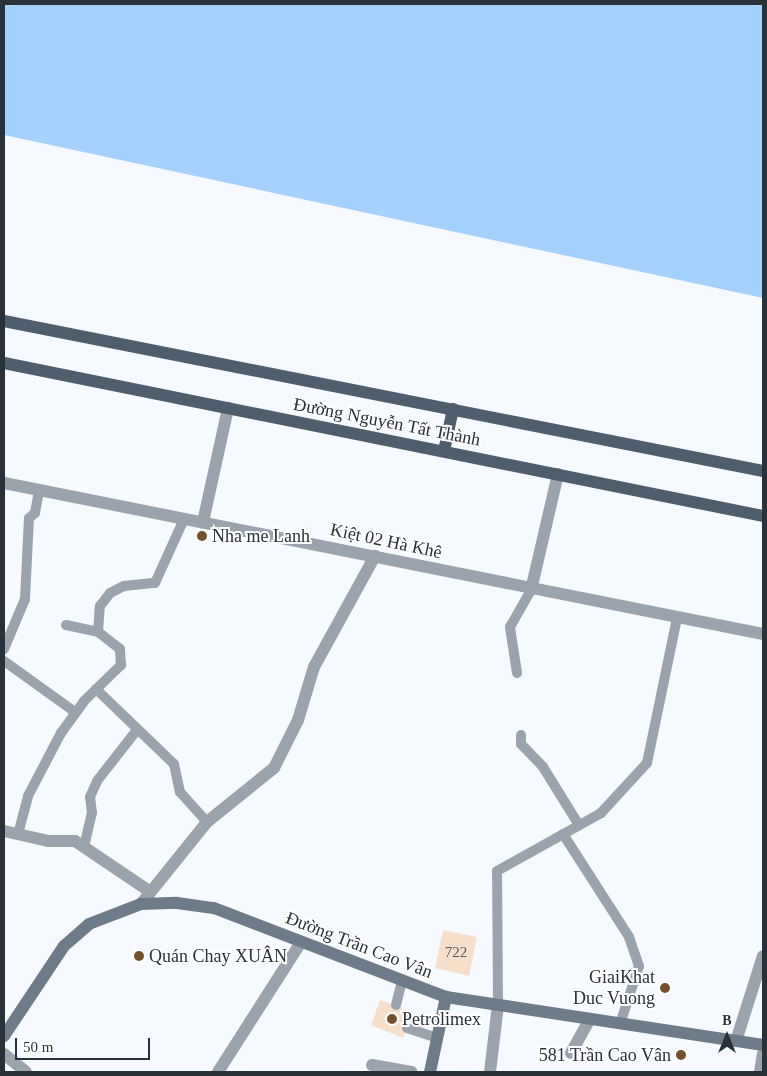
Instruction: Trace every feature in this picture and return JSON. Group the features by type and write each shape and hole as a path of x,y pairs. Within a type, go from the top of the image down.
{"main road":[{"name":"Đường Nguyễn Tất Thành","path":"4,321 763,471"},
{"name":"Đường Nguyễn Tất Thành","path":"4,363 763,516"},
{"path":"444,451 453,409"},
{"name":"Đường Trần Cao Vân","path":"4,1036 64,946 106,914 140,904 214,908 446,997 763,1045"},
{"path":"430,1072 446,997"}],"street":[{"path":"203,522 228,408"},
{"path":"531,590 558,474"},
{"name":"Kiệt 02 Hà Khê","path":"4,483 375,556 531,590 763,634"},
{"path":"140,904 208,822 274,768 298,720 314,667 375,556"},
{"path":"4,831 75,841 149,891"},
{"path":"218,1072 301,942"},
{"path":"736,1042 763,956"},
{"path":"490,1072 498,1005"},
{"path":"571,1052 590,1019"},
{"path":"4,1054 26,1072"},
{"path":"760,1072 763,1054"},
{"path":"372,1065 411,1072"}],"lane":[{"path":"4,649 26,598 29,518 35,513 39,490"},
{"path":"98,632 98,611 110,594 138,582 155,583 160,578 184,519"},
{"path":"517,674 510,627 531,590"},
{"path":"498,1005 497,871 601,812 647,763 678,618"},
{"path":"18,834 28,796 75,712 124,658 110,638 98,632 66,625"},
{"path":"4,661 75,712"},
{"path":"96,689 136,731 174,764 180,792 208,822"},
{"path":"84,847 92,813 90,797 97,781 136,731"},
{"path":"521,736 521,744 543,767 579,825"},
{"path":"563,834 629,938 640,966 620,1024"},
{"path":"396,1005 402,981"},
{"path":"407,1028 437,1038"}],"water":[{"path":"4,4 763,4 763,298 4,135"}],"building":[{"path":"443,930 477,937 469,976 435,968"},
{"name":"Petrolimex","path":"380,1000 413,1012 403,1038 371,1025"}],"place":[{"name":"Nha me Lanh","path":"202,536"},
{"name":"Quán Chay XUÂN","path":"139,956"},
{"name":"GiaiKhat Duc Vuong","path":"665,988"},
{"name":"Petrolimex","path":"392,1019"},
{"name":"581 Trần Cao Vân","path":"681,1055"}]}
